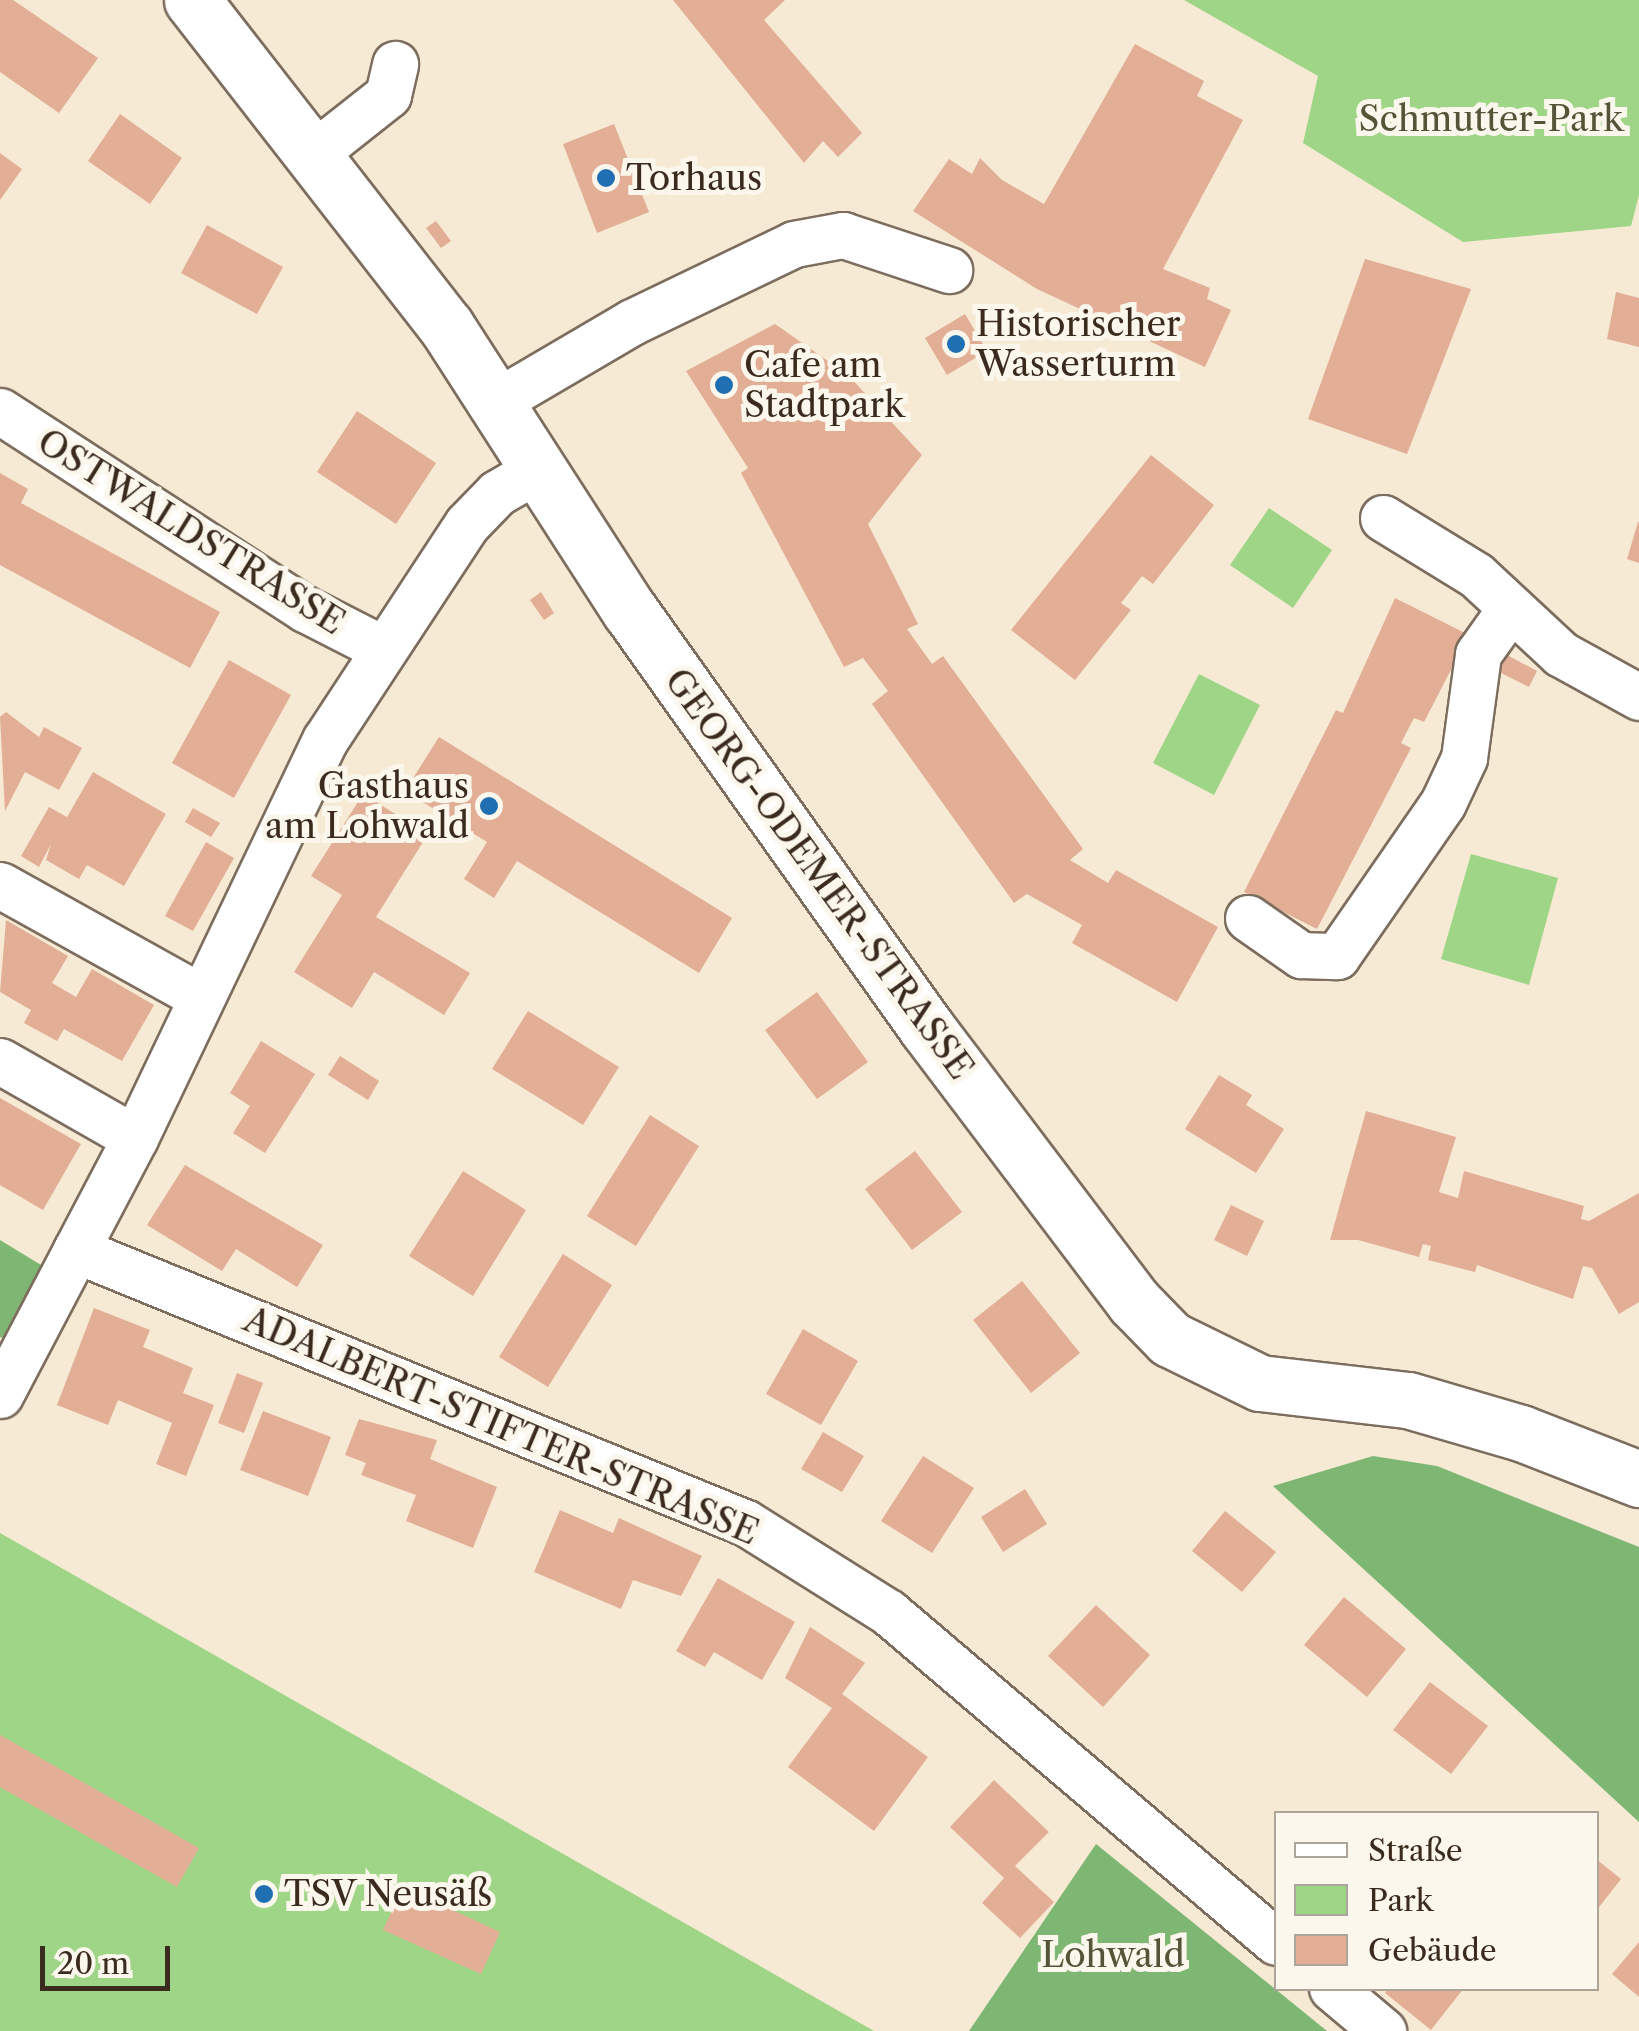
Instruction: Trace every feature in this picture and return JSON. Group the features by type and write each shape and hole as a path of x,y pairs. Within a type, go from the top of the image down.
{"street":[{"name":"GEORG-ODEMER-STRASSE","path":"192,0 446,326 535,472 926,1026 1134,1302 1170,1339 1260,1383 1408,1400 1521,1433 1639,1478"},
{"path":"312,155 388,95 396,64"},
{"path":"494,403 649,312 794,244 843,234 949,270"},
{"name":"OSTWALDSTRASSE","path":"0,411 305,609 383,649"},
{"path":"0,1394 135,1138 281,823 383,649 467,524 497,492 535,472"},
{"path":"1383,518 1476,575 1508,612 1578,666 1639,697"},
{"path":"1248,918 1301,955 1337,956 1443,803 1464,758 1478,654 1508,612"},
{"path":"0,884 200,997"},
{"path":"0,1061 135,1138"},
{"name":"ADALBERT-STIFTER-STRASSE","path":"76,1250 760,1532 888,1612 1274,1940"},
{"path":"1336,1991 1383,2031"}],"green space":[{"name":"Schmutter-Park","path":"1184,0 1639,0 1639,195 1631,226 1463,242 1303,143 1318,76"},
{"path":"1269,508 1332,550 1293,608 1230,565"},
{"path":"1199,674 1260,705 1214,795 1153,763"},
{"path":"1471,854 1558,878 1529,985 1441,959"},
{"path":"0,1240 46,1268 23,1346 0,1337"},
{"path":"1373,1456 1437,1466 1639,1547 1639,1822 1273,1486"},
{"name":"TSV Neusäß","path":"0,1533 874,2031 0,2031"},
{"name":"Lohwald","path":"1096,1844 1327,2031 969,2031"}],"building":[{"path":"0,0 13,0 98,58 59,113 0,72"},
{"path":"673,0 785,0 764,20 862,133 838,157 823,141 804,163"},
{"path":"1135,44 1204,81 1197,96 1243,120 1163,269 1210,288 1207,299 1231,310 1205,367 1037,289 913,211 949,159 972,174 980,158 1002,180 1044,204"},
{"path":"120,114 182,158 150,204 88,161"},
{"name":"Torhaus","path":"614,124 649,212 597,233 563,144"},
{"path":"0,153 22,169 0,200"},
{"path":"436,221 451,241 441,248 426,228"},
{"path":"207,225 283,267 257,314 181,273"},
{"path":"1365,259 1471,289 1407,454 1308,419"},
{"path":"1616,292 1639,298 1639,347 1607,339"},
{"name":"Historischer Wasserturm","path":"965,314 987,351 947,375 925,338"},
{"path":"775,324 848,375 922,455 868,524 918,624 907,629 932,664 943,656 1083,849 1070,860 1108,883 1116,870 1218,927 1177,1002 1072,943 1082,925 1027,894 1014,903 872,704 888,691 863,658 844,667 741,473 748,468 686,371"},
{"path":"357,411 436,463 396,524 317,472"},
{"path":"1151,455 1214,505 1153,584 1142,576 1121,603 1131,610 1075,680 1011,630"},
{"path":"0,473 28,489 21,503 220,612 190,668 0,565"},
{"path":"1639,522 1639,563 1627,559"},
{"path":"541,592 554,613 544,620 530,600"},
{"path":"1395,598 1469,635 1424,722 1414,718 1401,743 1411,748 1317,929 1244,892 1336,710 1343,713"},
{"path":"1507,655 1537,671 1529,687 1499,672"},
{"path":"229,660 291,695 234,798 172,763"},
{"path":"6,712 39,737 44,727 82,748 59,790 25,772 5,811 0,717"},
{"path":"439,737 732,918 699,973 517,861 494,898 464,879 487,842 405,791"},
{"path":"93,772 166,814 124,886 87,865 79,879 46,860 51,844 39,867 21,856 49,807 67,817"},
{"path":"363,794 428,834 376,917 470,973 444,1015 374,972 352,1008 294,972 342,895 311,876"},
{"path":"193,808 220,823 211,837 185,822"},
{"path":"206,842 234,858 193,931 165,916"},
{"path":"6,920 68,956 52,983 76,997 92,969 154,1005 122,1061 64,1029 57,1041 24,1023 31,1010 0,992"},
{"path":"817,992 868,1062 817,1099 765,1030"},
{"path":"528,1011 619,1067 583,1125 492,1069"},
{"path":"261,1041 315,1074 265,1153 233,1133 250,1106 230,1093"},
{"path":"340,1056 379,1081 368,1100 328,1075"},
{"path":"1219,1075 1252,1095 1246,1105 1284,1129 1256,1173 1185,1129"},
{"path":"0,1098 81,1144 43,1210 0,1185"},
{"path":"1366,1111 1456,1137 1439,1192 1458,1198 1464,1171 1584,1206 1581,1219 1589,1221 1639,1193 1639,1302 1619,1314 1592,1268 1583,1266 1573,1299 1477,1265 1475,1272 1428,1260 1431,1246 1423,1244 1419,1257 1358,1240 1330,1240"},
{"path":"650,1115 699,1146 636,1246 587,1216"},
{"path":"915,1151 962,1212 912,1250 865,1189"},
{"path":"185,1165 323,1245 297,1287 236,1249 222,1271 147,1225"},
{"path":"463,1171 526,1210 473,1296 409,1256"},
{"path":"1231,1205 1264,1221 1247,1256 1214,1240"},
{"path":"563,1254 612,1285 548,1387 499,1357"},
{"path":"1022,1281 1080,1353 1031,1393 973,1320"},
{"path":"94,1308 150,1330 143,1347 193,1368 183,1393 214,1405 186,1476 156,1464 172,1423 118,1400 108,1425 57,1405"},
{"path":"803,1329 858,1361 821,1425 766,1394"},
{"path":"237,1373 263,1383 244,1433 218,1423"},
{"path":"263,1411 331,1437 308,1496 240,1470"},
{"path":"359,1419 437,1440 430,1459 497,1487 473,1548 406,1521 416,1495 361,1475 366,1463 345,1455"},
{"path":"823,1432 864,1456 842,1492 801,1469"},
{"path":"923,1456 974,1488 932,1553 881,1521"},
{"path":"1025,1489 1047,1524 1003,1552 981,1517"},
{"path":"560,1510 613,1533 619,1518 702,1556 681,1596 633,1580 621,1609 534,1572"},
{"path":"1225,1511 1276,1552 1242,1592 1192,1551"},
{"path":"718,1578 795,1622 762,1680 714,1652 705,1667 676,1651"},
{"path":"1344,1597 1406,1649 1367,1697 1304,1645"},
{"path":"1096,1605 1150,1655 1103,1707 1048,1656"},
{"path":"810,1627 865,1663 842,1694 928,1757 874,1831 788,1767 832,1708 785,1678"},
{"path":"1430,1682 1488,1726 1451,1774 1393,1730"},
{"path":"0,1735 199,1848 177,1887 0,1787"},
{"path":"994,1780 1049,1832 1015,1866 1054,1902 1020,1938 982,1903 1004,1878 950,1827"},
{"path":"1599,1861 1621,1879 1599,1907"},
{"path":"403,1887 500,1932 481,1974 383,1930"},
{"path":"1639,1942 1639,1997 1612,1974"},
{"path":"1386,1991 1462,1991 1431,2030"}],"place":[{"name":"Torhaus","path":"606,178"},
{"name":"Historischer Wasserturm","path":"956,344"},
{"name":"Cafe am Stadtpark","path":"724,385"},
{"name":"Gasthaus am Lohwald","path":"489,806"},
{"name":"TSV Neusäß","path":"264,1894"}]}
